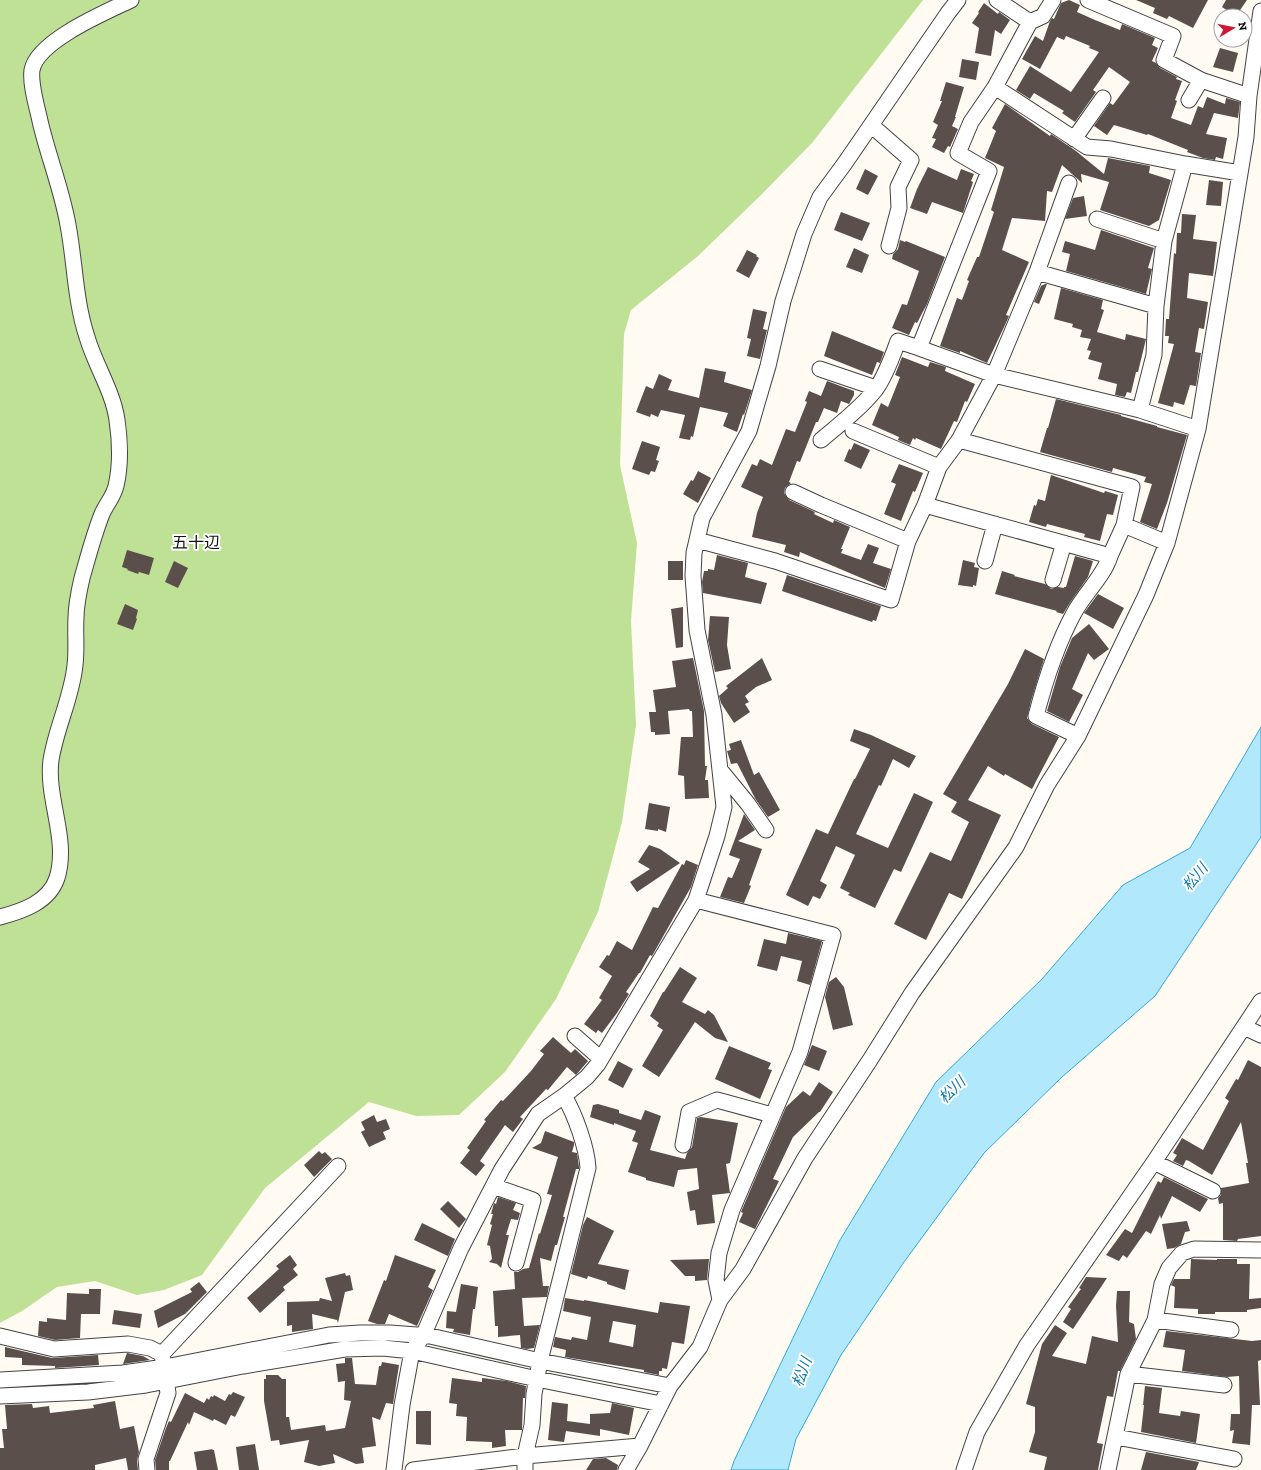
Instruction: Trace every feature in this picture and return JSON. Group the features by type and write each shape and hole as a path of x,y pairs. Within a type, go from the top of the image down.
{"street":[{"path":"0,917 30,906 44,897 52,888 56,878 59,866 59,839 50,784 52,760 75,666 76,619 82,579 103,512 112,500 120,458 115,411 87,339 82,322 68,223 36,107 32,70 42,52 55,41 78,27 131,0"},
{"path":"394,1470 402,1405 412,1351 422,1336 461,1248 502,1169 538,1114 564,1096 587,1077 601,1059 696,900 717,836 724,807 714,714 697,630 693,576 694,553 702,518 749,430 768,366 783,301 804,234 820,197 958,0"},
{"path":"997,0 1030,22"},
{"path":"919,348 988,171 958,153 972,122 995,87 1030,22 1043,16 1053,0"},
{"path":"1088,0 1173,36 1164,60 1201,80 1249,96"},
{"path":"626,1470 640,1446 670,1386 700,1347 720,1300 743,1268 805,1158 912,993 1016,847 1047,785 1078,736 1146,595 1167,543 1198,429 1246,137 1249,96 1261,11"},
{"path":"1189,100 1201,80"},
{"path":"995,87 1086,147 1111,149 1185,164 1240,173"},
{"path":"1074,138 1103,98"},
{"path":"871,125 911,160 898,187 899,208 889,246"},
{"path":"1140,410 1154,355 1156,306 1164,241 1185,164"},
{"path":"697,540 775,561 891,600 908,541 925,505 939,467 959,440 994,375 1037,272 1069,183"},
{"path":"1097,219 1164,241"},
{"path":"1037,272 1156,306"},
{"path":"821,440 861,405 876,388 898,341 994,375 1140,410 1198,429"},
{"path":"820,369 876,388"},
{"path":"853,431 939,467"},
{"path":"959,440 1132,487 1124,525 1107,565 1075,611 1062,636 1046,679 1036,716 1078,736"},
{"path":"793,492 908,541"},
{"path":"925,505 1110,556"},
{"path":"985,561 995,524"},
{"path":"1124,525 1167,543"},
{"path":"1053,580 1064,543"},
{"path":"721,771 748,804 766,830"},
{"path":"696,900 833,935 800,1052 732,1210 719,1252 716,1280 720,1300"},
{"path":"964,1470 977,1432 1027,1345 1154,1162 1261,1001"},
{"path":"1244,1027 1261,1035"},
{"path":"575,1036 601,1059"},
{"path":"525,1463 532,1425 534,1394 540,1361 588,1168 587,1157 570,1107 564,1096"},
{"path":"683,1145 689,1112 717,1100 772,1115"},
{"path":"1154,1162 1212,1192"},
{"path":"0,1396 88,1392 146,1385 164,1367 338,1166"},
{"path":"493,1186 533,1200 516,1263"},
{"path":"1108,1470 1128,1374 1155,1320 1162,1284 1169,1268 1182,1253 1194,1249 1261,1250"},
{"path":"1155,1320 1231,1330"},
{"path":"0,1380 123,1373 164,1367 329,1336 360,1333 390,1333 422,1336 670,1386"},
{"path":"0,1336 54,1349 128,1344 150,1348 164,1367 168,1394 146,1459 147,1470"},
{"path":"164,1367 345,1349 383,1348 412,1351 537,1379 661,1404"},
{"path":"1128,1374 1224,1385"},
{"path":"1116,1437 1234,1459"},
{"path":"413,1470 525,1463 640,1446"}],"green space":[{"path":"0,0 923,0 812,143 698,256 631,310 624,334 620,465 637,543 631,621 636,725 622,822 598,912 556,999 505,1072 459,1115 416,1116 369,1102 265,1188 202,1275 164,1290 137,1295 95,1281 57,1287 22,1311 0,1323"}],"water":[{"name":"松川","path":"1261,727 1261,837 1155,996 1062,1077 984,1153 904,1262 841,1355 796,1439 788,1470 731,1470 840,1240 936,1082 1042,979 1123,885 1190,848"}],"building":[{"path":"1069,0 1080,5 1077,12 1095,20 1120,30 1122,24 1155,38 1152,45 1158,48 1152,61 1160,68 1177,77 1176,79 1182,81 1175,100 1177,101 1171,118 1191,125 1198,106 1203,108 1207,97 1225,104 1226,98 1240,102 1238,118 1214,113 1206,134 1227,138 1223,159 1216,157 1215,160 1203,158 1187,152 1188,150 1148,134 1147,135 1114,125 1107,135 1094,126 1110,103 1113,105 1130,82 1109,67 1093,90 1096,92 1075,122 1062,113 1064,111 1034,93 1030,99 1016,90 1030,66 1071,92 1099,52 1089,48 1090,46 1066,36 1064,40 1057,37 1040,69 1022,59 1035,36 1043,41 1050,21 1052,18 1054,19 1061,3"},
{"path":"1136,0 1208,0 1193,28 1169,16 1167,19 1153,13 1155,8"},
{"path":"1226,0 1247,0 1242,8 1222,7"},
{"path":"984,3 998,14 999,12 1010,20 1001,34 995,30 991,56 975,53 979,28 972,23"},
{"path":"1220,48 1238,53 1233,72 1213,67"},
{"path":"962,59 979,62 976,80 959,77"},
{"path":"946,82 964,87 952,126 958,129 950,147 948,146 944,153 932,147 936,139 932,138 938,125 933,122 942,101 940,101"},
{"path":"1005,104 1050,136 1051,134 1076,151 1104,174 1108,158 1150,166 1149,173 1171,180 1159,220 1149,226 1100,210 1109,182 1081,174 1082,183 1062,165 1052,192 1047,191 1045,221 1012,218 1002,250 1029,262 1006,315 1009,316 987,363 960,351 960,353 940,346 957,298 962,300 969,281 967,280 977,257 979,257 994,212 991,210 1004,167 985,158 996,131 992,128"},
{"path":"928,167 957,180 961,169 974,174 971,181 973,182 963,213 932,202 927,214 910,208 917,189"},
{"path":"865,169 878,176 868,195 856,189"},
{"path":"1209,180 1223,182 1221,206 1206,205"},
{"path":"1084,196 1087,216 1065,219 1073,198"},
{"path":"841,212 870,223 862,241 834,230"},
{"path":"1182,214 1196,215 1193,239 1217,242 1213,276 1189,273 1187,298 1208,302 1204,329 1199,328 1195,352 1201,353 1196,386 1190,385 1184,405 1174,402 1173,407 1158,403 1174,344 1168,343 1169,336 1165,336 1166,319 1169,319 1174,253 1176,254 1177,233 1181,233"},
{"path":"1101,230 1154,248 1148,268 1152,269 1146,294 1066,271 1070,254 1062,252 1065,241 1095,250"},
{"path":"900,240 945,257 927,304 917,323 915,322 909,335 892,328 902,304 907,305 919,271 892,259 893,254 898,249"},
{"path":"854,248 869,255 862,273 846,267"},
{"path":"747,250 757,255 756,256 759,258 749,278 736,271"},
{"path":"1047,284 1039,304 1034,302 1041,286"},
{"path":"1061,288 1103,300 1101,309 1104,310 1097,332 1125,340 1126,334 1146,339 1131,393 1127,392 1125,397 1115,395 1117,384 1098,379 1102,363 1088,359 1091,351 1087,350 1091,339 1080,337 1082,330 1072,327 1073,324 1054,319"},
{"path":"753,309 767,312 763,329 767,330 760,359 747,356 751,339 747,338"},
{"path":"832,331 884,352 880,363 877,362 872,375 824,356"},
{"path":"902,357 928,367 930,362 946,367 945,371 975,384 967,402 965,401 957,422 954,421 941,449 916,438 915,440 913,438 910,445 898,440 899,437 872,425 881,403 888,407 900,377 895,375"},
{"path":"705,368 726,372 724,382 752,390 737,432 723,426 728,413 700,407 693,437 691,436 690,440 679,438 685,415 661,410 658,417 651,414 650,417 636,412 646,386 653,389 659,374 672,380 668,390 699,398"},
{"path":"827,381 854,391 854,395 849,404 841,401 837,413 824,408 818,422 816,422 800,462 797,461 789,482 791,483 785,488 784,493 789,500 815,512 814,514 833,523 834,520 850,527 841,549 843,549 841,553 861,560 868,544 879,548 873,563 891,569 885,588 800,552 799,557 784,552 786,545 752,537 757,513 763,497 741,487 752,464 757,466 760,459 772,465 786,429 795,432 807,402 805,401 809,391 821,396"},
{"path":"1056,399 1121,415 1187,435 1167,503 1157,529 1140,522 1152,484 1144,482 1146,477 1113,468 1112,472 1040,452"},
{"path":"642,441 660,447 656,460 659,461 655,472 651,471 649,475 632,469"},
{"path":"854,443 870,450 861,469 844,461 849,449 851,450"},
{"path":"899,464 923,473 915,492 913,491 901,521 884,514 896,484 891,482"},
{"path":"698,471 711,478 698,503 683,494 691,480 693,481"},
{"path":"1051,475 1104,493 1105,491 1118,495 1113,515 1107,514 1100,541 1084,537 1085,534 1047,524 1046,527 1029,522 1034,505 1036,506 1038,499 1045,501"},
{"path":"127,550 154,558 149,575 139,572 138,574 122,567"},
{"path":"717,555 748,563 745,577 767,583 761,604 703,593 702,582 704,571 708,571 708,569 714,570"},
{"path":"1075,556 1093,561 1088,577 1063,614 995,594 1002,571 1015,575 1014,576 1045,584 1051,589 1058,587 1064,588 1066,587"},
{"path":"963,560 975,563 974,567 979,568 976,586 958,585"},
{"path":"174,561 188,568 178,588 165,582"},
{"path":"668,561 683,561 683,580 668,580"},
{"path":"787,575 881,606 876,621 873,620 872,622 782,591"},
{"path":"1098,594 1124,608 1113,629 1084,613"},
{"path":"125,604 138,610 137,619 133,630 117,624"},
{"path":"683,607 683,647 676,648 671,609"},
{"path":"710,616 729,617 727,645 731,669 715,672 708,640"},
{"path":"1089,624 1109,649 1094,660 1088,653 1072,689 1083,695 1069,722 1047,711 1060,667 1072,638"},
{"path":"1025,649 1044,659 1027,718 1032,724 1059,737 1032,789 1005,774 1004,776 988,766 968,800 1001,815 962,899 949,893 926,940 894,924 930,852 951,861 969,822 951,812 957,802 943,794 1008,684"},
{"path":"693,658 704,711 705,766 707,766 705,780 708,780 709,798 685,799 684,776 678,775 681,737 693,737 692,711 689,709 668,711 670,734 655,735 655,732 651,732 649,712 656,712 653,690 676,687 672,661"},
{"path":"762,658 772,680 756,687 745,696 749,702 745,704 750,712 734,723 721,703 719,696 728,688 726,686"},
{"path":"854,729 871,735 916,756 909,768 893,759 856,834 888,848 914,793 933,802 901,872 894,869 875,908 848,895 850,893 840,888 855,855 836,846 820,881 827,885 820,899 813,896 808,906 786,895 816,829 828,834 870,749 850,741"},
{"path":"741,740 754,775 759,772 780,810 768,817 756,800 737,763 731,764 727,751 731,750 729,744"},
{"path":"649,803 670,807 666,832 658,829 658,831 645,829"},
{"path":"744,814 755,830 738,841 762,849 749,885 751,886 744,903 720,897 728,877 732,878 740,859 729,855"},
{"path":"649,845 660,849 680,863 637,892 630,882 650,869 638,862"},
{"path":"686,860 698,865 691,887 652,956 650,955 640,973 626,992 629,994 617,1013 602,1033 598,1030 596,1033 584,1024 602,1000 599,998 612,976 599,967 607,955 609,956 617,941 632,950 653,907 658,908 682,864 684,865"},
{"path":"788,933 822,941 810,985 797,981 802,961 781,956 777,971 757,966 764,939 786,944"},
{"path":"680,967 697,978 682,1002 705,1014 708,1010 714,1015 728,1042 715,1038 695,1022 659,1077 642,1066 663,1030 657,1026 659,1023 650,1016 663,992"},
{"path":"836,977 844,987 853,1025 833,1030 825,997 829,982"},
{"path":"553,1037 571,1053 575,1049 588,1061 576,1075 567,1067 548,1090 546,1089 520,1117 523,1119 513,1132 505,1125 480,1161 485,1165 476,1176 460,1163 470,1150 467,1148 486,1121 484,1120 501,1100 503,1101 531,1071 544,1054 540,1051"},
{"path":"812,1045 827,1051 819,1071 804,1065"},
{"path":"729,1046 771,1063 768,1069 772,1070 760,1099 715,1079"},
{"path":"1248,1060 1261,1067 1261,1236 1238,1239 1237,1241 1223,1240 1223,1203 1219,1204 1218,1198 1221,1195 1221,1188 1249,1183 1246,1163 1248,1163 1241,1122 1212,1175 1189,1161 1186,1160 1183,1166 1173,1161 1177,1155 1173,1153 1182,1138 1203,1150 1229,1101 1225,1098 1236,1079 1238,1080"},
{"path":"618,1061 633,1069 623,1088 608,1080"},
{"path":"819,1082 833,1092 820,1112 793,1137 773,1179 779,1181 755,1229 739,1222 743,1213 741,1212 786,1107 803,1091 810,1096"},
{"path":"598,1104 619,1110 619,1113 641,1120 645,1110 661,1116 650,1150 685,1159 687,1153 692,1147 697,1118 701,1117 738,1123 730,1163 726,1164 730,1193 712,1195 715,1223 697,1225 695,1210 690,1211 687,1192 699,1189 697,1168 678,1170 674,1187 646,1180 646,1178 628,1172 638,1143 632,1141 636,1131 614,1123 614,1125 590,1117 593,1105"},
{"path":"374,1115 377,1122 386,1119 390,1129 383,1132 386,1139 369,1147 361,1132 365,1130 361,1122"},
{"path":"545,1131 574,1142 572,1152 577,1153 579,1169 576,1169 563,1217 565,1217 551,1261 540,1258 543,1286 549,1286 547,1297 522,1298 524,1326 540,1325 534,1348 527,1349 521,1348 520,1335 498,1337 498,1326 495,1326 493,1291 515,1289 514,1272 529,1268 552,1195 547,1194 558,1157 532,1148 541,1143"},
{"path":"319,1151 322,1154 325,1152 332,1159 314,1177 304,1165"},
{"path":"1164,1177 1208,1199 1200,1212 1172,1196 1161,1219 1160,1215 1151,1234 1146,1231 1127,1258 1123,1255 1119,1261 1106,1255 1125,1229 1132,1233 1158,1181 1161,1183"},
{"path":"498,1197 516,1203 513,1210 520,1213 518,1220 511,1219 506,1235 509,1235 501,1268 497,1264 489,1262 492,1259 490,1246 487,1245 492,1225 490,1224 493,1214 491,1214 494,1203 496,1204"},
{"path":"448,1201 466,1219 459,1228 440,1209"},
{"path":"587,1217 614,1231 598,1264 629,1270 625,1290 588,1276 587,1279 571,1274 583,1225"},
{"path":"1187,1221 1190,1231 1185,1232 1181,1244 1174,1248 1167,1249 1162,1224"},
{"path":"422,1223 455,1239 448,1256 414,1240"},
{"path":"290,1255 297,1265 293,1269 298,1275 283,1287 285,1290 260,1313 247,1298 279,1269 276,1266"},
{"path":"395,1255 436,1270 428,1287 433,1290 417,1326 389,1314 385,1324 377,1324 368,1321 384,1280 386,1281"},
{"path":"709,1259 707,1280 695,1281 695,1276 685,1276 670,1260"},
{"path":"1191,1259 1237,1259 1237,1264 1250,1264 1249,1299 1261,1298 1261,1308 1247,1310 1247,1312 1215,1312 1215,1314 1198,1314 1198,1309 1174,1308 1175,1287 1171,1285 1174,1279 1190,1279"},
{"path":"345,1273 346,1276 350,1275 353,1290 345,1292 338,1323 337,1320 312,1314 313,1329 292,1332 292,1325 287,1326 287,1302 319,1301 320,1298 332,1301 325,1278"},
{"path":"1086,1277 1107,1278 1073,1329 1063,1322 1071,1309 1068,1307 1081,1289 1079,1288"},
{"path":"199,1282 207,1292 185,1314 158,1328 154,1311 192,1292 190,1289"},
{"path":"461,1284 478,1287 475,1309 473,1309 470,1335 453,1332 454,1329 446,1328 447,1311 456,1312"},
{"path":"89,1289 101,1289 100,1314 81,1314 80,1338 55,1340 38,1336 39,1321 47,1322 47,1318 66,1320 67,1293 89,1294"},
{"path":"1117,1291 1130,1291 1129,1322 1134,1324 1136,1339 1120,1371 1118,1371 1113,1397 1107,1396 1097,1443 1103,1444 1098,1470 1044,1470 1047,1457 1029,1452 1035,1432 1035,1407 1026,1404 1042,1344 1055,1325 1067,1333 1052,1356 1086,1364 1092,1336 1118,1342 1116,1306"},
{"path":"565,1298 658,1313 660,1302 690,1306 684,1344 672,1342 667,1369 662,1368 662,1371 659,1371 659,1375 644,1372 644,1370 565,1357 566,1350 553,1347 555,1337 571,1340 572,1337 587,1340 591,1317 563,1311","holes":["613,1321 636,1325 633,1347 609,1342"]},
{"path":"114,1310 142,1314 140,1328 112,1324"},
{"path":"1166,1331 1252,1341 1261,1340 1261,1360 1258,1361 1260,1405 1252,1405 1250,1445 1232,1443 1234,1430 1230,1431 1231,1414 1240,1414 1239,1376 1227,1377 1182,1371 1185,1350 1163,1347"},
{"path":"5,1347 52,1358 98,1355 99,1365 55,1368 55,1366 22,1365 22,1358 5,1357"},
{"path":"127,1353 143,1356 150,1360 123,1364"},
{"path":"345,1358 352,1358 355,1384 376,1385 379,1366 381,1366 382,1362 399,1365 393,1404 386,1403 380,1420 372,1417 376,1446 362,1448 364,1463 356,1464 333,1454 335,1463 319,1466 304,1462 309,1440 280,1445 279,1440 271,1441 264,1401 264,1379 266,1379 266,1375 278,1375 282,1379 286,1379 286,1417 289,1417 291,1430 325,1425 326,1431 345,1428 351,1401 344,1400 345,1381 338,1382 336,1364 345,1363"},
{"path":"452,1378 482,1382 482,1378 507,1381 526,1386 525,1398 523,1398 522,1430 505,1430 506,1446 492,1448 492,1442 466,1441 467,1417 456,1416 457,1404 449,1403"},
{"path":"1145,1386 1162,1388 1159,1413 1180,1416 1181,1411 1200,1414 1196,1443 1141,1432"},
{"path":"233,1392 245,1397 235,1417 231,1415 226,1425 194,1412 189,1425 188,1422 169,1461 169,1470 156,1470 155,1460 166,1428 169,1421 171,1422 185,1393 204,1403 207,1398 209,1400 211,1396 213,1397 214,1395 225,1401 229,1394 231,1395"},
{"path":"115,1401 120,1429 134,1426 139,1452 137,1460 138,1470 128,1470 126,1458 95,1465 95,1470 0,1470 0,1448 4,1448 2,1429 7,1429 5,1405 32,1404 33,1408 49,1406 50,1413 94,1408 93,1405"},
{"path":"552,1402 568,1404 567,1421 590,1424 590,1414 610,1413 612,1403 634,1408 629,1435 600,1429 600,1436 566,1431 564,1442 548,1440"},
{"path":"416,1411 431,1411 431,1445 416,1444"},
{"path":"255,1444 259,1470 239,1470 236,1447"},
{"path":"213,1449 212,1450 214,1450 218,1470 197,1470 194,1452"},
{"path":"1146,1452 1199,1462 1196,1470 1141,1470"},
{"path":"606,1458 618,1465 617,1470 586,1470 593,1459"}],"district":[{"name":"五十辺","path":"196,542"}]}
